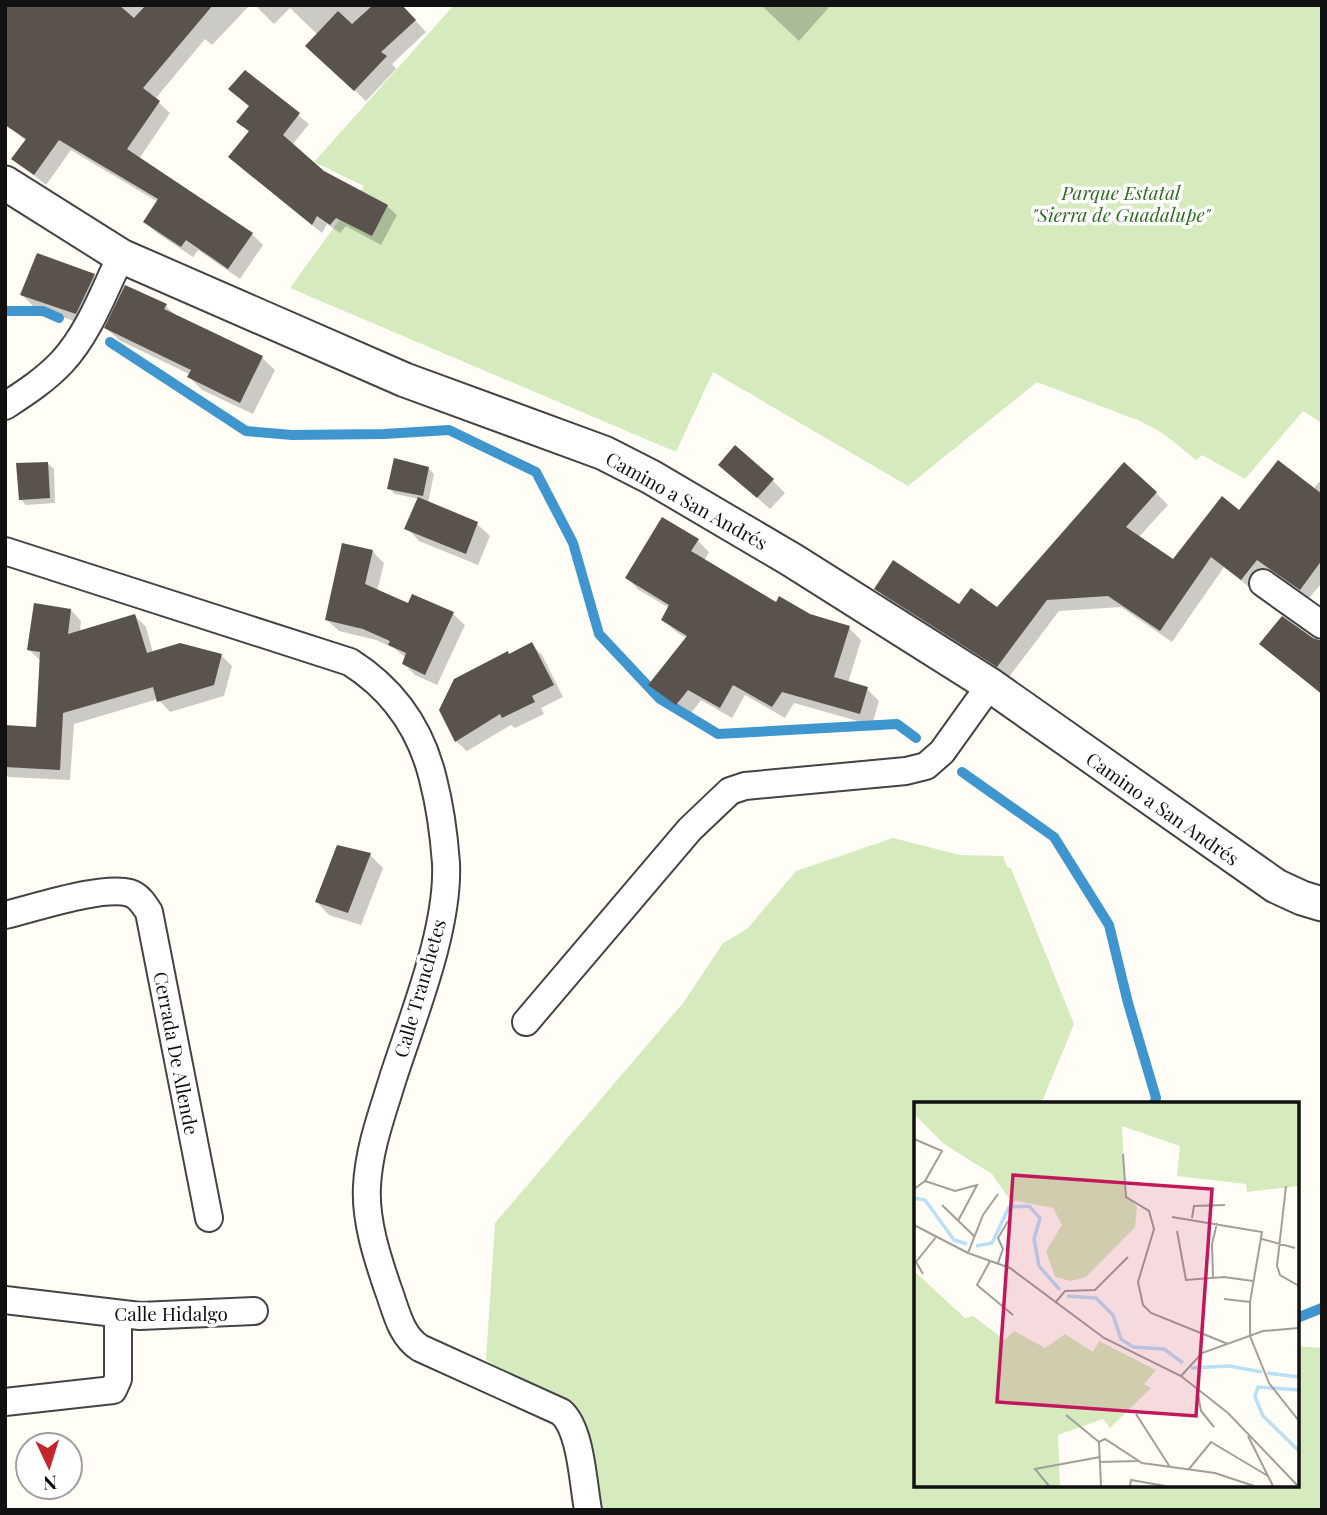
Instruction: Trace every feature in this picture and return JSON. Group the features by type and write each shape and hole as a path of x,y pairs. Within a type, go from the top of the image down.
{"street":[{"name":"Camino a San Andrés","path":"5,183 121,256 405,380 604,453 650,477 792,560 990,685 1276,886 1322,904"},
{"path":"5,406 35,386 63,360 86,328 121,256"},
{"name":"Calle Tranchetes","path":"5,551 350,662 371,676 405,713 426,751 437,796 446,865 440,923 430,963 372,1144 366,1188 369,1222 387,1284 410,1342 561,1412 569,1419 574,1432 588,1510"},
{"path":"1263,583 1322,625"},
{"path":"526,1022 690,829 730,791 746,786 906,771 926,766 942,752 990,685"},
{"name":"Cerrada De Allende","path":"5,915 102,892 119,891 132,894 141,900 149,912 209,1218"},
{"name":"Calle Hidalgo","path":"5,1300 140,1316 254,1311"},
{"path":"5,1402 113,1390 118,1379 118,1315"}],"green space":[{"name":"Parque Estatal \"Sierra de Guadalupe\"","path":"454,5 1322,5 1322,423 1303,411 1245,479 1202,455 1196,460 1164,434 1140,421 1037,382 908,486 713,372 676,452 290,288 364,186 314,162"},
{"path":"893,838 960,855 1003,856 1007,867 1011,868 1074,1024 1042,1102 914,1102 914,1487 1299,1487 1299,1346 1322,1348 1322,1510 584,1510 577,1454 549,1400 486,1360 495,1223 683,1003 723,943 747,929 796,871"}],"building":[{"path":"5,5 119,5 134,18 146,5 213,5 143,88 160,101 127,149 253,233 228,269 186,240 181,247 143,222 158,199 59,140 34,175 11,159 26,139 5,125"},
{"path":"373,5 402,5 416,20 381,52 387,56 354,91 305,46 338,11 352,24"},
{"path":"245,70 300,113 283,135 324,171 388,205 372,236 336,218 330,225 317,216 312,225 228,157 249,131 236,122 249,106 228,89"},
{"path":"37,253 95,274 76,314 20,295"},
{"path":"125,285 167,304 164,309 263,356 240,403 187,377 191,370 104,328"},
{"path":"735,445 774,479 757,498 718,465"},
{"path":"394,458 429,467 423,496 387,489"},
{"path":"1278,460 1322,494 1322,560 1300,590 1257,560 1241,580 1211,557 1160,631 1108,596 1047,600 997,667 874,589 893,560 959,604 971,588 997,607 1124,462 1157,492 1126,527 1173,559 1222,496 1239,510"},
{"path":"48,462 50,498 19,500 16,463"},
{"path":"418,497 478,522 466,554 404,529"},
{"path":"662,517 699,539 691,551 776,602 779,596 810,614 850,626 834,677 868,687 860,714 782,692 772,707 733,685 720,708 688,690 676,705 648,685 687,636 661,620 669,605 625,578"},
{"path":"342,543 373,550 365,584 408,603 412,594 454,612 425,675 402,664 406,653 388,645 390,641 363,629 325,620"},
{"path":"34,603 71,609 68,634 135,614 147,653 180,643 222,654 214,685 157,702 153,687 63,713 60,770 5,767 5,725 36,727 40,652 27,650"},
{"path":"1282,616 1313,638 1322,641 1322,694 1259,644"},
{"path":"532,642 554,685 532,696 535,702 502,718 500,714 455,742 439,710 454,679 508,651 509,654"},
{"path":"337,845 371,853 348,913 315,902"}],"waterway":[{"path":"5,311 43,311 59,318"},
{"path":"110,342 246,431 292,435 449,430 536,472 573,543 599,634 660,699 718,734 897,724 916,738"},
{"path":"962,772 1054,837 1109,925 1128,1003 1156,1098 1155,1102"},
{"path":"1299,1317 1322,1308"}]}
